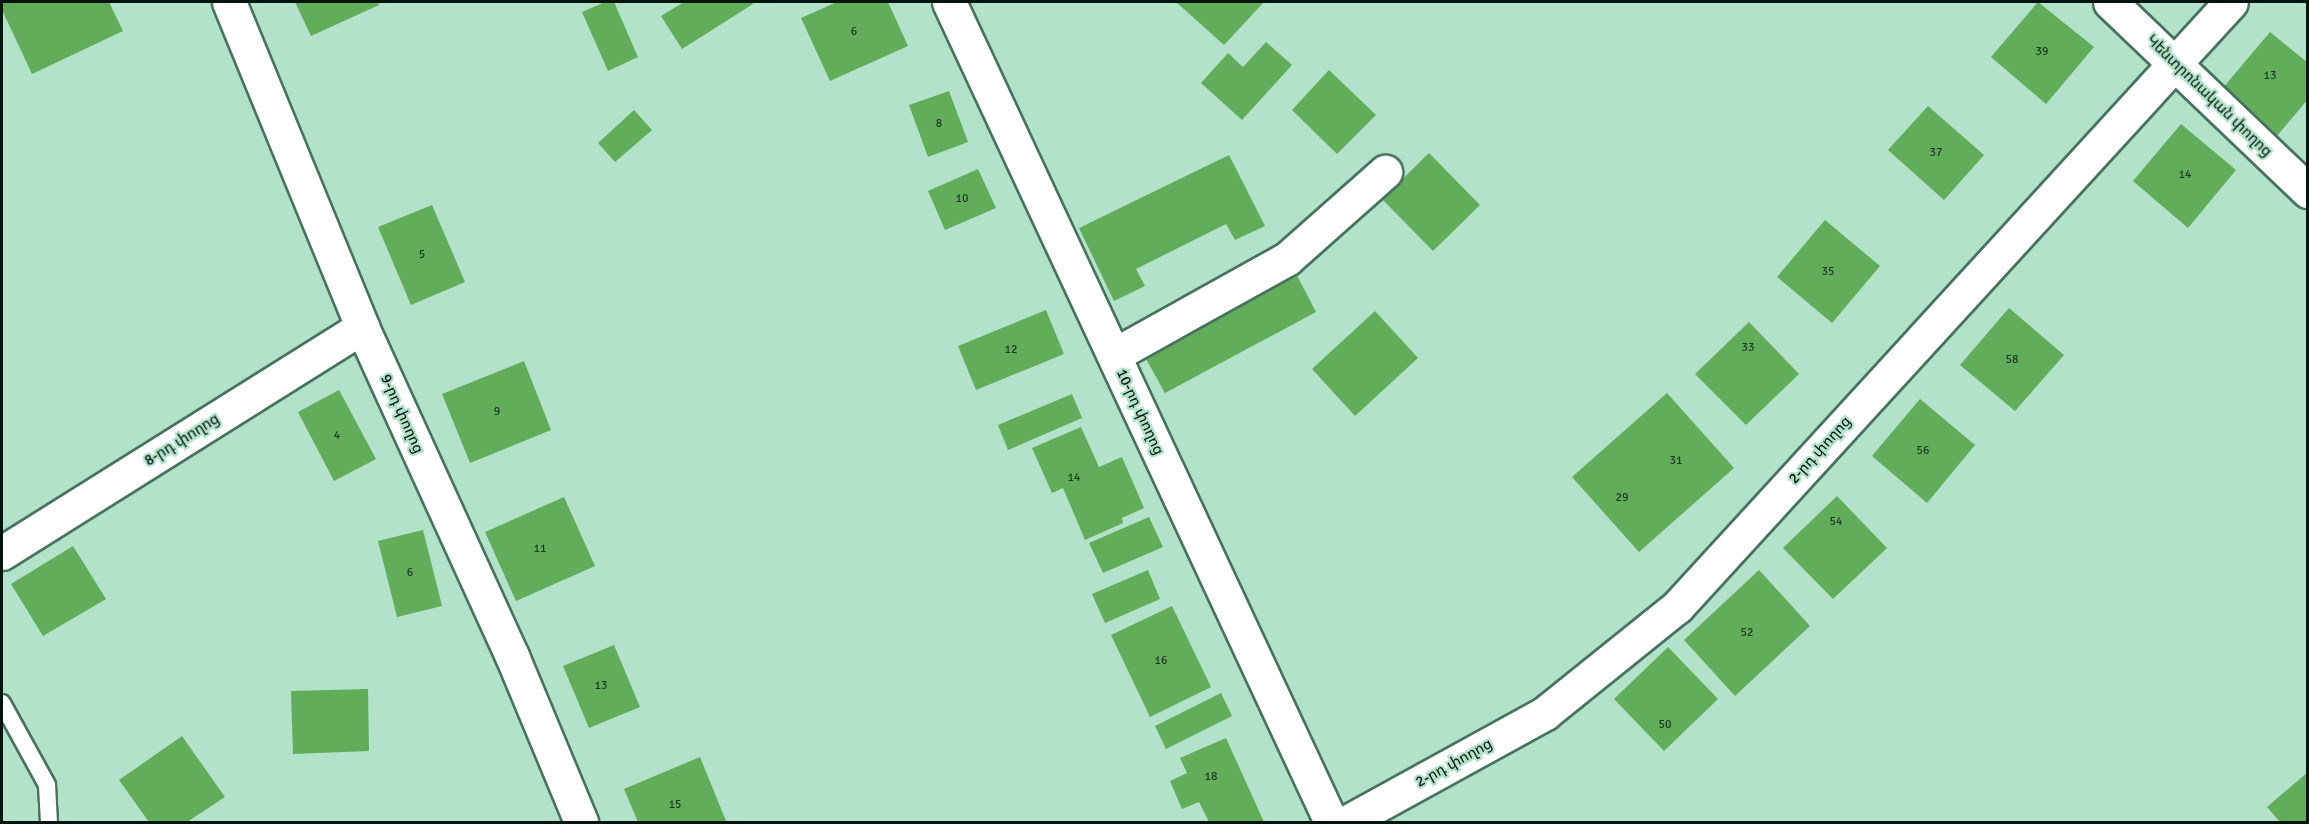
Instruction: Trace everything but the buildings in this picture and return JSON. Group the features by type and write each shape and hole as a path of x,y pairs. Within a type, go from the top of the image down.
{"street":[{"name":"9-րդ փողոց","path":"229,2 362,327 512,656 581,822"},
{"name":"10-րդ փողոց","path":"949,2 1331,822"},
{"name":"Կենտրոնական փողոց","path":"2110,2 2307,191"},
{"name":"2-րդ փողոց","path":"1347,822 1545,713 1677,607 2231,2"},
{"path":"1113,355 1288,258 1385,172"},
{"name":"8-րդ փողոց","path":"2,553 362,327"}],"lane":[{"path":"2,703 47,785 49,822"}]}
